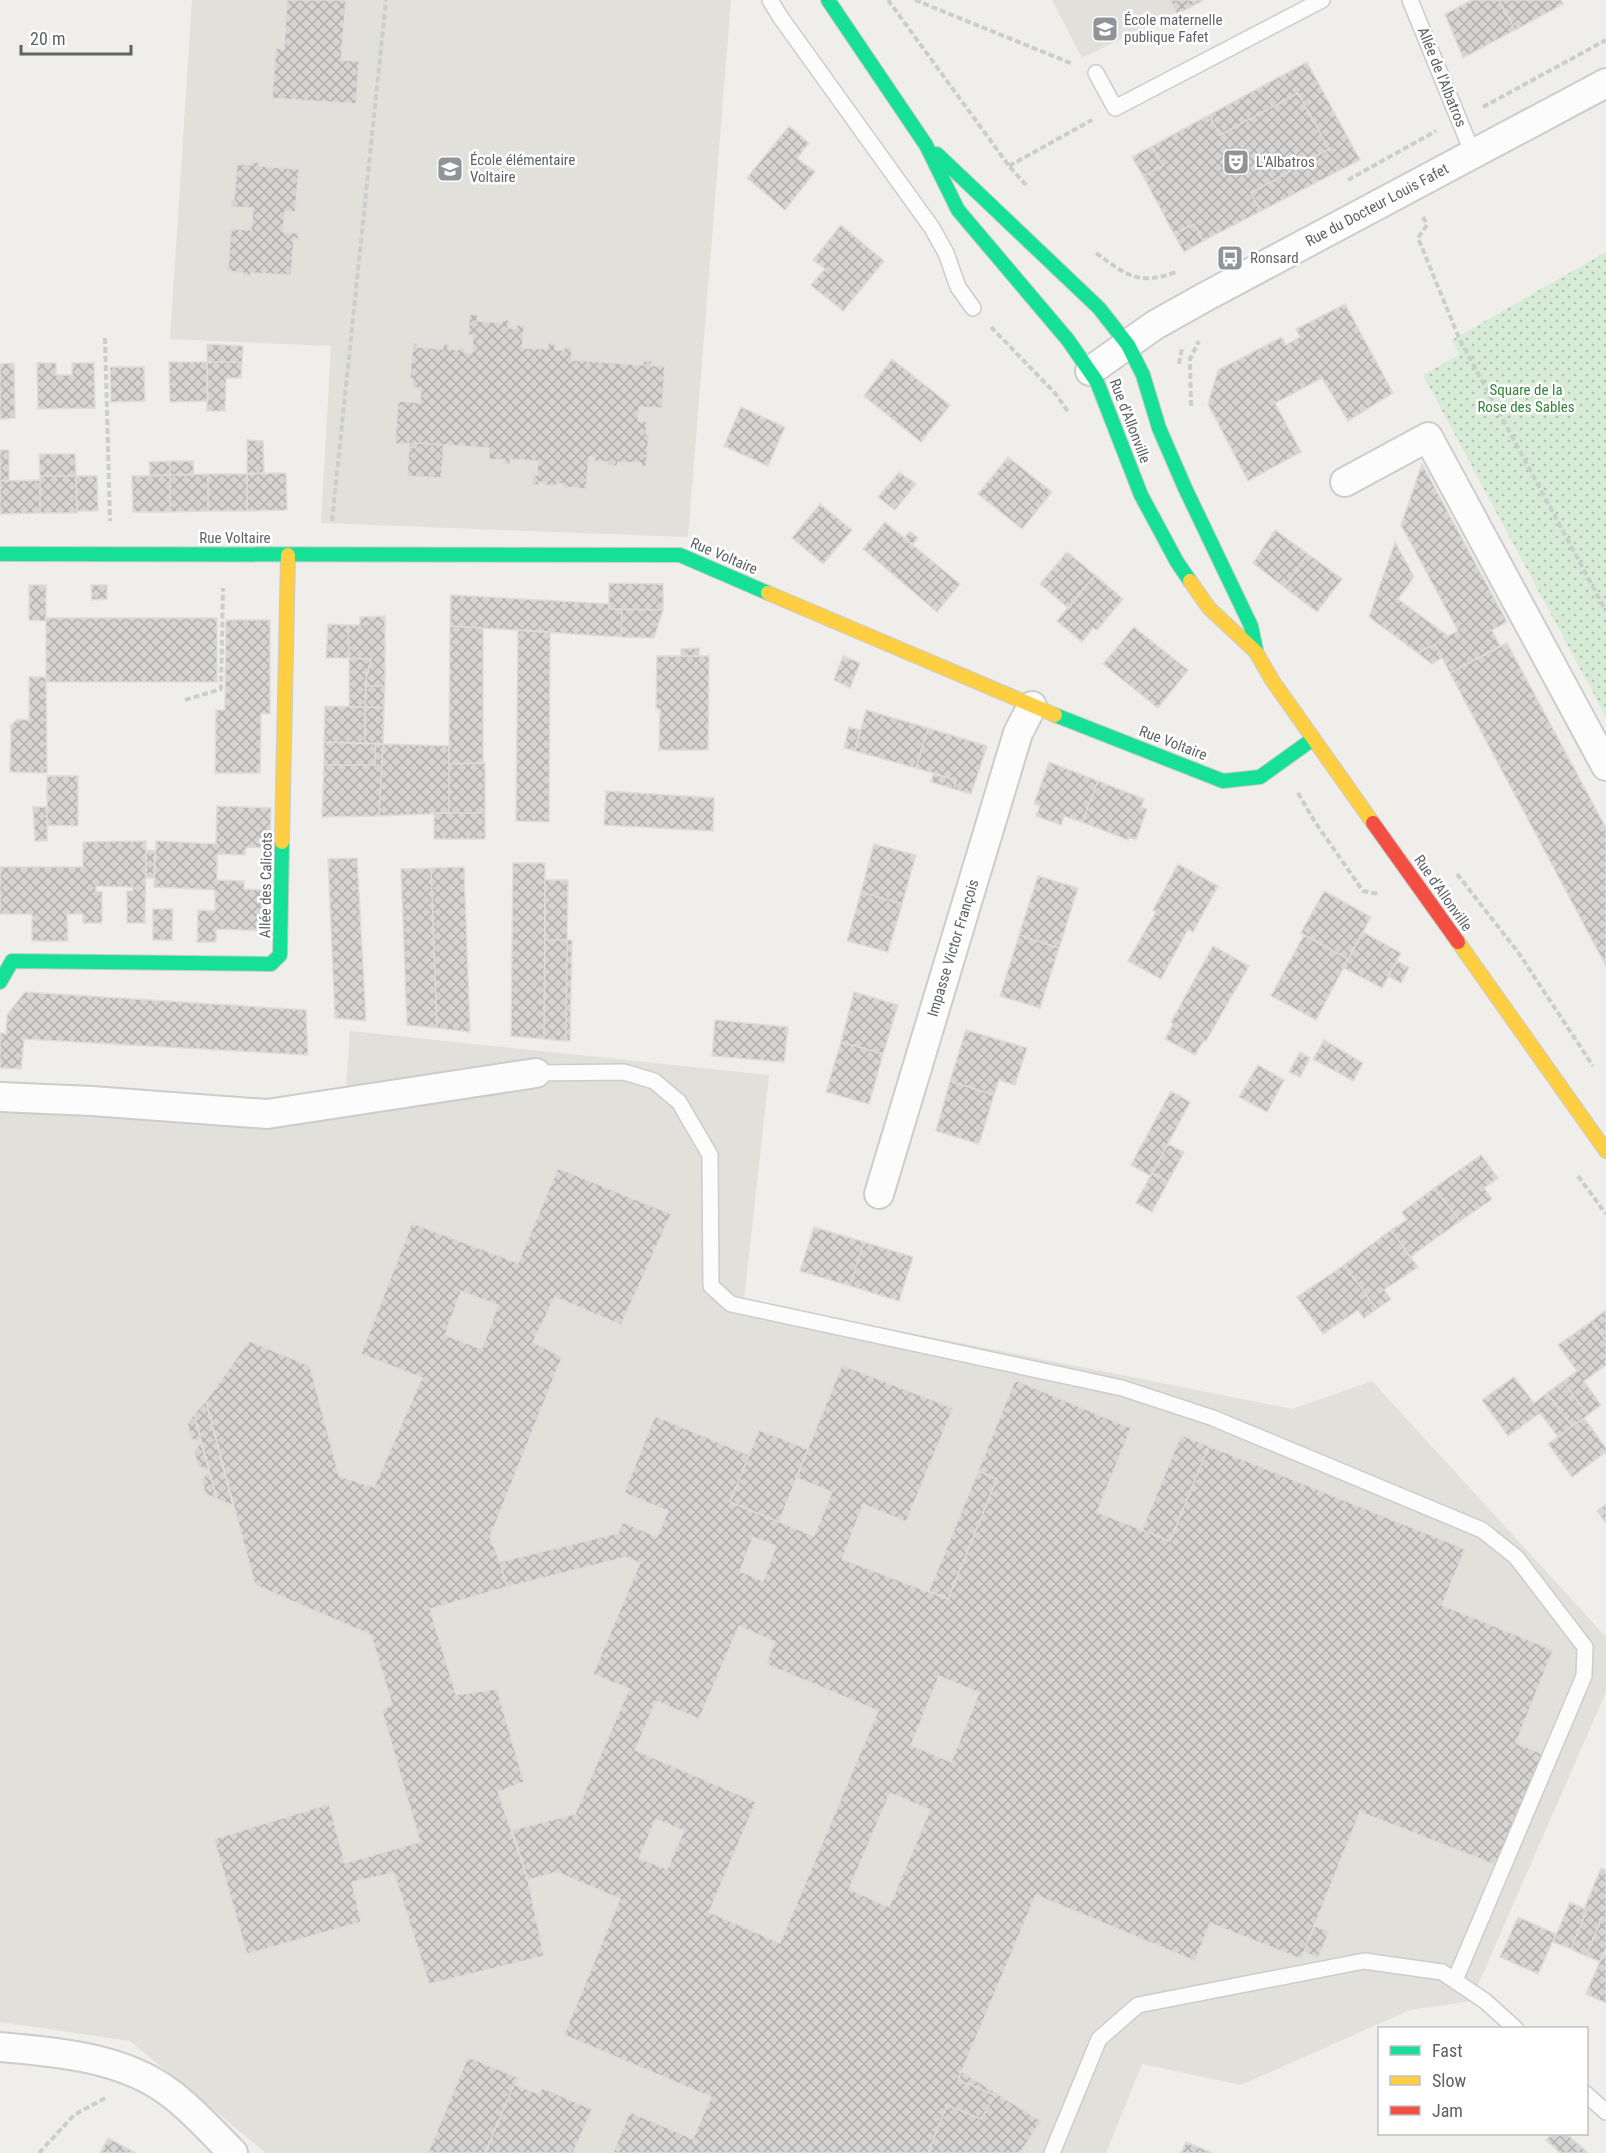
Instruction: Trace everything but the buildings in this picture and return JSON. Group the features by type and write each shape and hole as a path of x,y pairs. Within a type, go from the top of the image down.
{"street":[{"name":"Rue d'Allonville","path":"828,0 926,145 958,210 1068,340 1090,370 1100,389 1141,495 1177,562 1209,608 1256,652 1272,680 1313,739 1606,1151"},
{"name":"Rue du Docteur Louis Fafet","path":"1090,370 1155,325 1198,300 1606,83"},
{"name":"Rue d'Allonville","path":"926,145 981,194 1099,308 1128,345 1143,375 1160,428 1185,488 1251,626 1256,652"},
{"path":"1345,482 1428,437 1606,766"},
{"name":"Rue Voltaire","path":"0,554 680,555 1032,706 1223,781 1260,777 1313,739"},
{"name":"Allée des Calicots","path":"0,982 12,961 271,964 280,955 288,555"},
{"name":"Impasse Victor François","path":"879,1194 1018,733 1032,706"},
{"path":"0,1097 92,1101 267,1114 536,1073"},
{"path":"0,2047 56,2052 126,2069 170,2093 234,2153"}],"lane":[{"path":"770,0 932,228 946,253 958,287 973,308"},
{"path":"1096,73 1115,108 1322,0"},
{"name":"Allée de l'Albatros","path":"1410,0 1473,154"},
{"path":"536,1073 624,1072 654,1080 679,1102 710,1155 711,1286 731,1304 1122,1388 1214,1418 1482,1530 1516,1557 1585,1647 1584,1676 1455,1980"},
{"path":"1052,2153 1099,2038 1138,2005 1364,1961 1442,1972 1485,2001 1514,2027"},
{"path":"1588,2095 1606,2112"}],"path":[{"path":"329,555 386,0"},
{"path":"888,0 1009,166 1032,190"},
{"path":"915,0 1096,73"},
{"path":"1009,166 1115,108"},
{"path":"1410,188 1427,225 1418,238 1459,338 1606,611"},
{"path":"1089,247 1137,279 1163,277 1185,269"},
{"path":"1178,370 1182,349 1190,336 1203,327 1198,300"},
{"path":"1191,412 1190,359 1198,341 1218,326 1198,300"},
{"path":"973,308 1055,393 1072,417"},
{"path":"105,338 111,554"},
{"path":"185,700 221,689 224,555"},
{"path":"1453,870 1518,952 1593,1067"},
{"path":"39,2153 74,2115 108,2097 126,2069"}],"shaded area":[{"name":"École élémentaire Voltaire","path":"192,0 731,0 688,537 321,523 331,346 170,339"},
{"name":"École maternelle publique Fafet","path":"1052,0 1202,0 1082,58"},
{"path":"350,1031 769,1075 744,1300 1292,1409 1372,1381 1606,1637 1606,1692 1471,2001 1410,2010 1241,2085 1142,2064 1106,2153 266,2153 130,2041 0,2022 0,1084 344,1117"}],"green space":[{"name":"Square de la Rose des Sables","path":"1606,252 1606,717 1423,375 1459,355 1452,340"}],"traffic: fast":[{"path":"828,0 926,145 958,210 1068,340 1097,382 1141,495 1177,562 1190,581"},
{"path":"937,154 1099,308 1128,345 1143,375 1159,428 1185,488 1251,626 1256,650"},
{"path":"0,554 680,555 768,593"},
{"path":"1055,715 1223,781 1260,777 1313,739"},
{"path":"0,982 12,961 271,964 280,955 282,842"}],"traffic: slow":[{"path":"282,842 288,555"},
{"path":"1190,581 1209,608 1256,652 1272,680 1373,823"},
{"path":"768,593 1055,715"},
{"path":"1458,942 1606,1151"}],"traffic: jam":[{"path":"1373,823 1458,942"}],"place":[{"name":"École maternelle publique Fafet","path":"1105,29"},
{"name":"L'Albatros","path":"1236,162"},
{"name":"École élémentaire Voltaire","path":"450,169"},
{"name":"Ronsard","path":"1230,258"}]}
